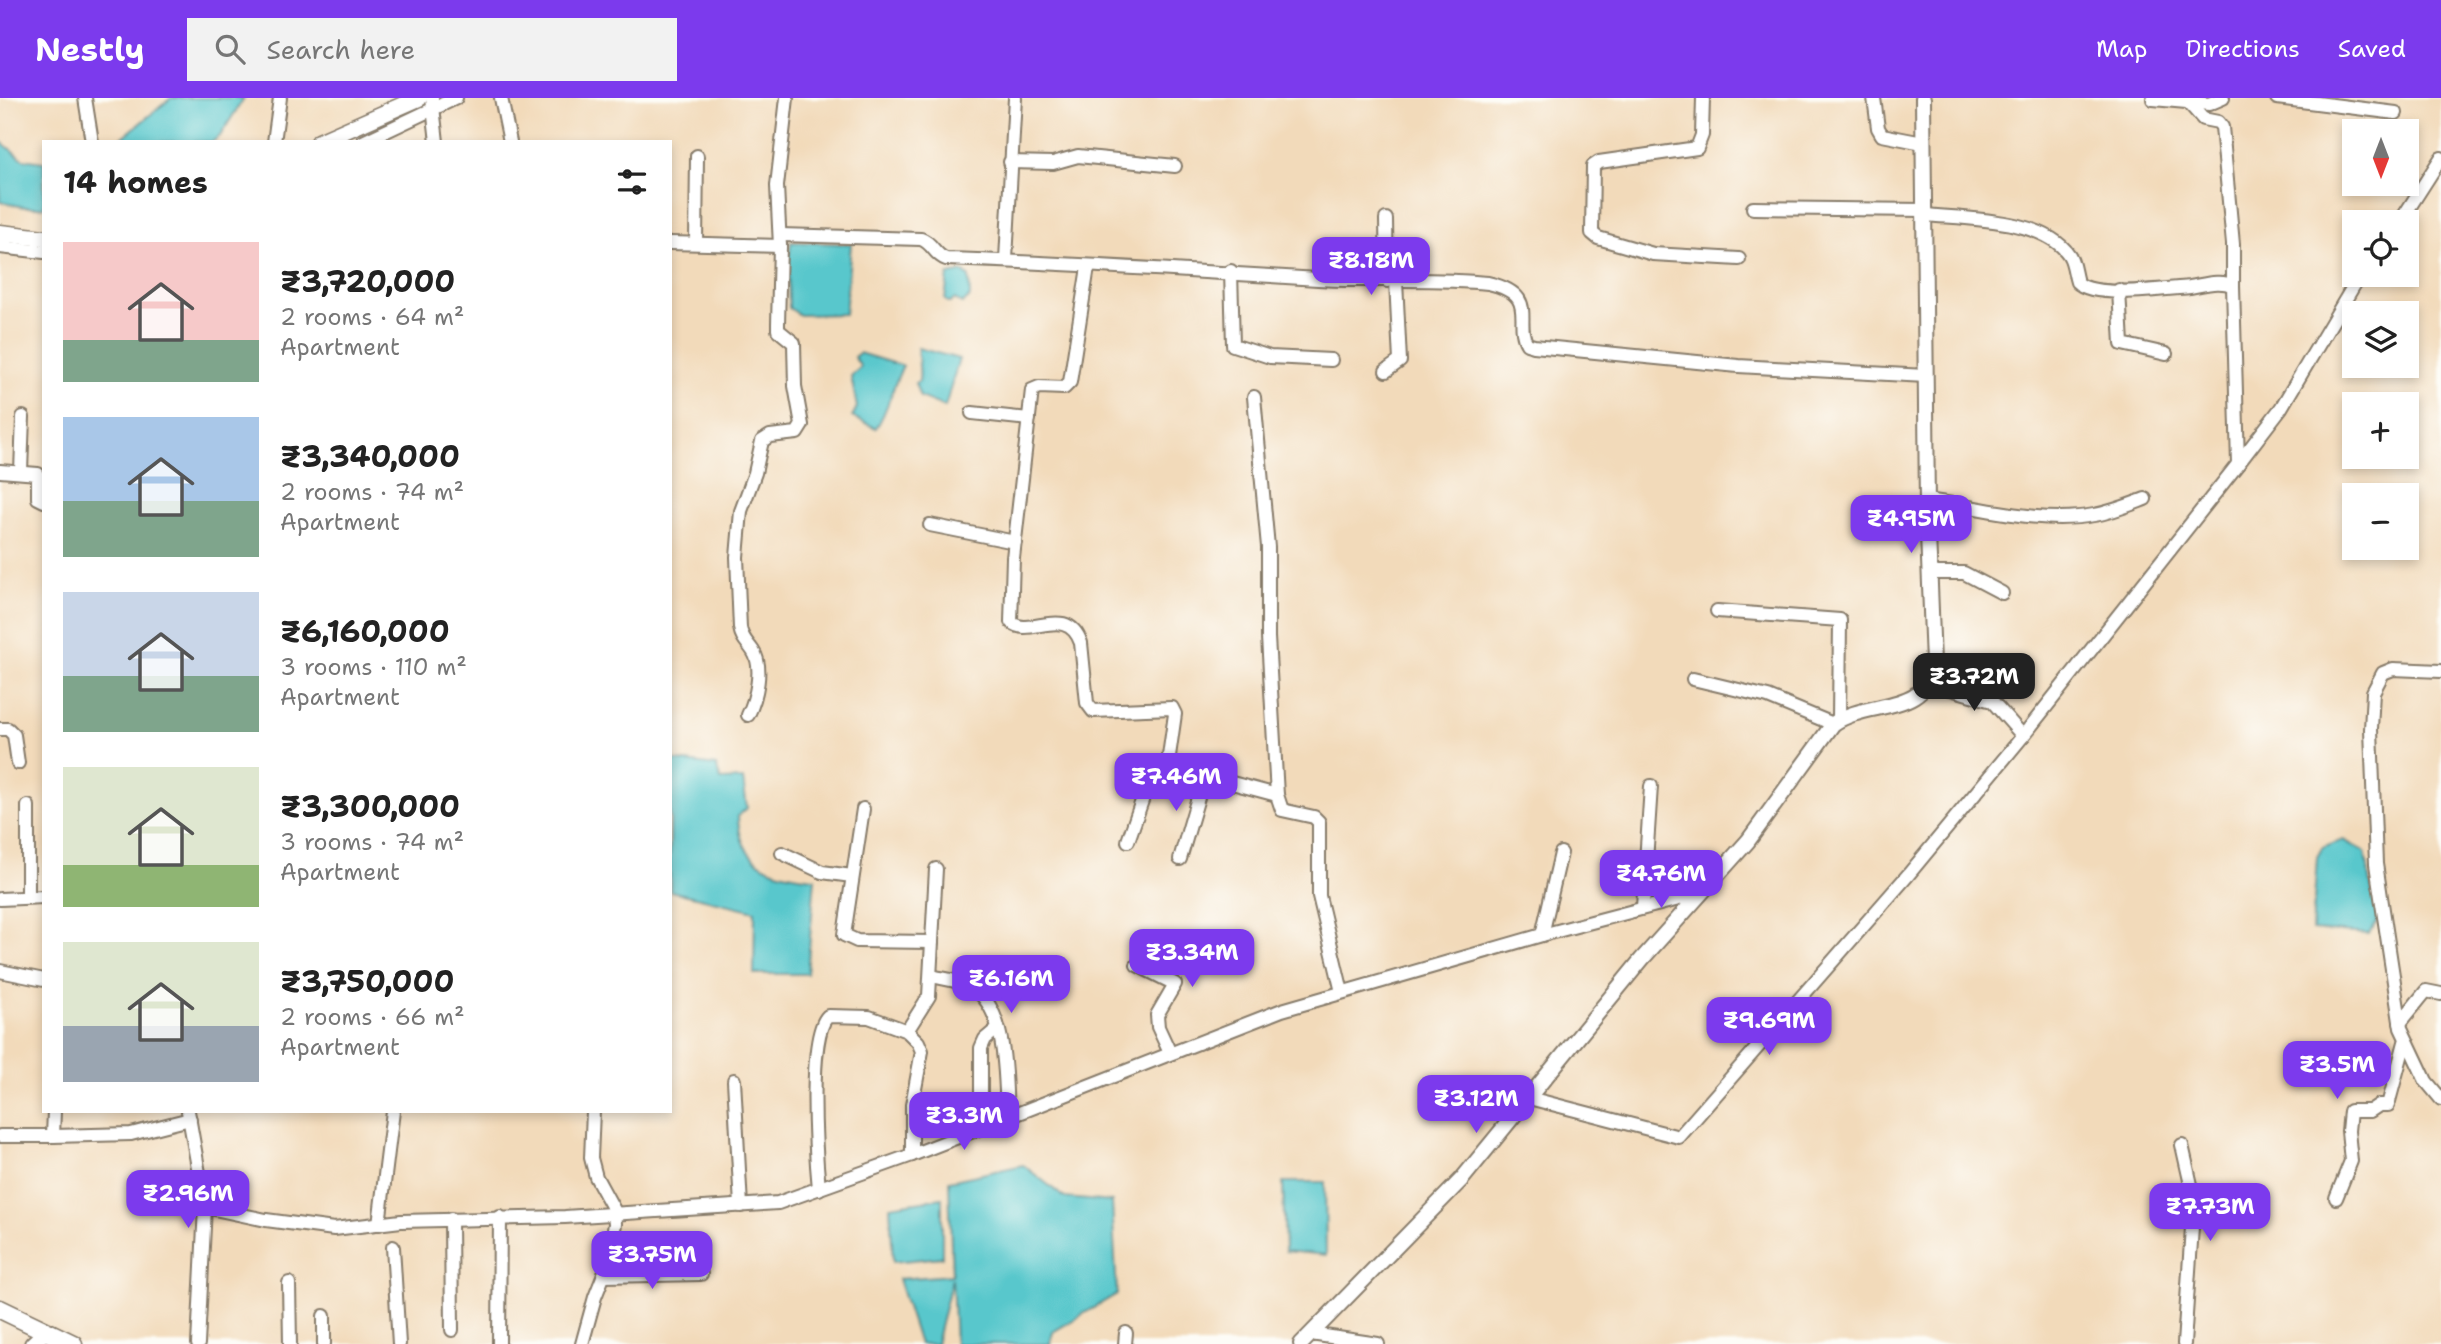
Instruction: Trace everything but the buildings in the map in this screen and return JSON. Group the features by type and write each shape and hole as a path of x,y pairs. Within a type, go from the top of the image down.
{"main road":[{"path":"324,140 419,98"},
{"path":"0,233 42,238"},
{"path":"0,1309 73,1344"}],"street":[{"path":"85,98 92,140"},
{"path":"274,140 280,98"},
{"path":"367,140 432,104 456,98"},
{"path":"501,98 510,140"},
{"path":"748,715 755,701 758,684 755,656 743,639 740,628 737,557 741,511 755,473 762,441 771,436 797,433 802,425 795,386 794,343 778,330 780,240 777,186 787,98"},
{"path":"1006,259 1015,98"},
{"path":"1703,98 1702,135 1697,148 1599,162 1593,166 1592,233 1598,238 1653,254 1739,260"},
{"path":"1874,98 1878,128 1882,135 1923,143"},
{"path":"1693,680 1769,697 1836,722 1918,694 1930,682 1933,663 1927,500 1923,98"},
{"path":"2153,99 2214,104 2223,98"},
{"path":"2277,98 2396,113"},
{"path":"2189,103 2203,119 2222,125 2233,244 2238,464"},
{"path":"432,104 437,140"},
{"path":"696,243 697,156"},
{"path":"1010,162 1053,163 1078,156 1175,166"},
{"path":"2408,210 2441,158"},
{"path":"1753,208 1926,213 2001,223 2037,231 2068,253 2080,285 2092,290 2220,283 2233,286"},
{"path":"1386,219 1400,358 1398,364 1386,371"},
{"path":"672,243 907,238 930,243 936,253 946,260 1006,259 1088,267 1231,271 1392,281 1479,282 1502,287 1522,303 1525,315 1522,336 1527,344 1534,346 1738,366 1926,376"},
{"path":"0,247 42,252"},
{"path":"1088,267 1070,383 1064,388 1036,387 1032,390 1015,542 1011,590 1012,623 1018,626 1058,622 1077,634 1081,643 1087,703 1093,711 1172,708 1175,714 1169,756 1172,767"},
{"path":"1231,271 1233,345 1270,357 1331,360"},
{"path":"1529,1098 1679,1137 1866,923 2023,736 2281,408 2353,287"},
{"path":"2119,290 2122,344 2166,354"},
{"path":"1254,397 1268,547 1269,687 1277,795 1283,810 1314,817 1319,822 1319,896 1342,992"},
{"path":"972,413 1029,419"},
{"path":"21,471 23,417"},
{"path":"0,471 38,474 38,498 42,500"},
{"path":"1927,500 2008,512 2081,517 2109,512 2146,499"},
{"path":"930,525 1015,542"},
{"path":"1930,573 1964,573 2002,593"},
{"path":"1306,1339 1462,1179 1687,906 1748,841 1836,722 1840,620 1717,611"},
{"path":"2441,671 2388,670 2376,684 2371,703 2376,864 2400,1023 2405,1042 2427,1082 2441,1099"},
{"path":"1930,682 1992,701 2023,736"},
{"path":"0,729 8,729 13,735 18,763"},
{"path":"1128,841 1154,766 1172,767 1277,795"},
{"path":"1180,859 1204,777"},
{"path":"1643,907 1651,786"},
{"path":"28,806 28,897"},
{"path":"863,809 844,923 846,938 932,942"},
{"path":"782,853 822,872 852,876"},
{"path":"1542,934 1561,853"},
{"path":"907,1031 926,1004 936,869"},
{"path":"205,1207 334,1229 451,1219 615,1214 778,1203 912,1155 1283,1010 1542,934 1698,894"},
{"path":"0,899 42,897"},
{"path":"1137,965 1175,984 1157,1015 1158,1027 1170,1053"},
{"path":"0,971 42,980"},
{"path":"930,976 962,983 976,990 988,1006 1003,1046 1007,1117"},
{"path":"2400,1023 2426,991 2441,993"},
{"path":"819,1189 815,1148 816,1066 824,1020 833,1015 853,1015 907,1031 922,1051 912,1105 912,1155"},
{"path":"981,1128 981,1048 985,1039 998,1028"},
{"path":"2336,1199 2351,1161 2348,1131 2350,1111 2370,1111 2379,1105 2388,1105 2405,1042"},
{"path":"734,1080 741,1206"},
{"path":"52,1136 54,1113"},
{"path":"379,1224 393,1113"},
{"path":"582,1344 610,1254 615,1214 596,1177 591,1158 593,1113"},
{"path":"0,1136 115,1136 189,1115 205,1207 198,1344"},
{"path":"2182,1145 2194,1198 2193,1245 2188,1272 2184,1344"},
{"path":"499,1344 500,1217"},
{"path":"451,1219 452,1330"},
{"path":"394,1247 399,1344"},
{"path":"603,1276 701,1274"},
{"path":"289,1283 290,1344"},
{"path":"324,1316 324,1344"},
{"path":"32,1344 46,1331"},
{"path":"1306,1339 1378,1344"}],"water":[{"path":"171,98 244,98 215,140 119,140"},
{"path":"0,141 23,159 42,162 42,207 24,207 0,202"},
{"path":"791,242 851,244 845,314 800,315 789,308 788,267"},
{"path":"964,272 969,277 970,297 962,304 955,299 950,303 945,300 948,275"},
{"path":"918,348 959,359 945,407 920,397 915,383 919,381"},
{"path":"859,353 903,366 876,428 852,417 857,407 851,376 861,367 854,357"},
{"path":"672,760 716,766 721,780 743,779 747,808 738,816 740,833 752,856 772,870 815,878 807,974 754,974 755,911 672,891"},
{"path":"2343,840 2365,852 2378,921 2368,934 2312,930 2317,857 2322,848"},
{"path":"1023,1165 1065,1198 1112,1202 1117,1294 1053,1332 1050,1344 955,1344 952,1278 936,1344 919,1344 898,1279 952,1275 949,1181"},
{"path":"1283,1182 1325,1182 1326,1255 1285,1251"},
{"path":"942,1198 942,1257 893,1262 890,1206"}]}
